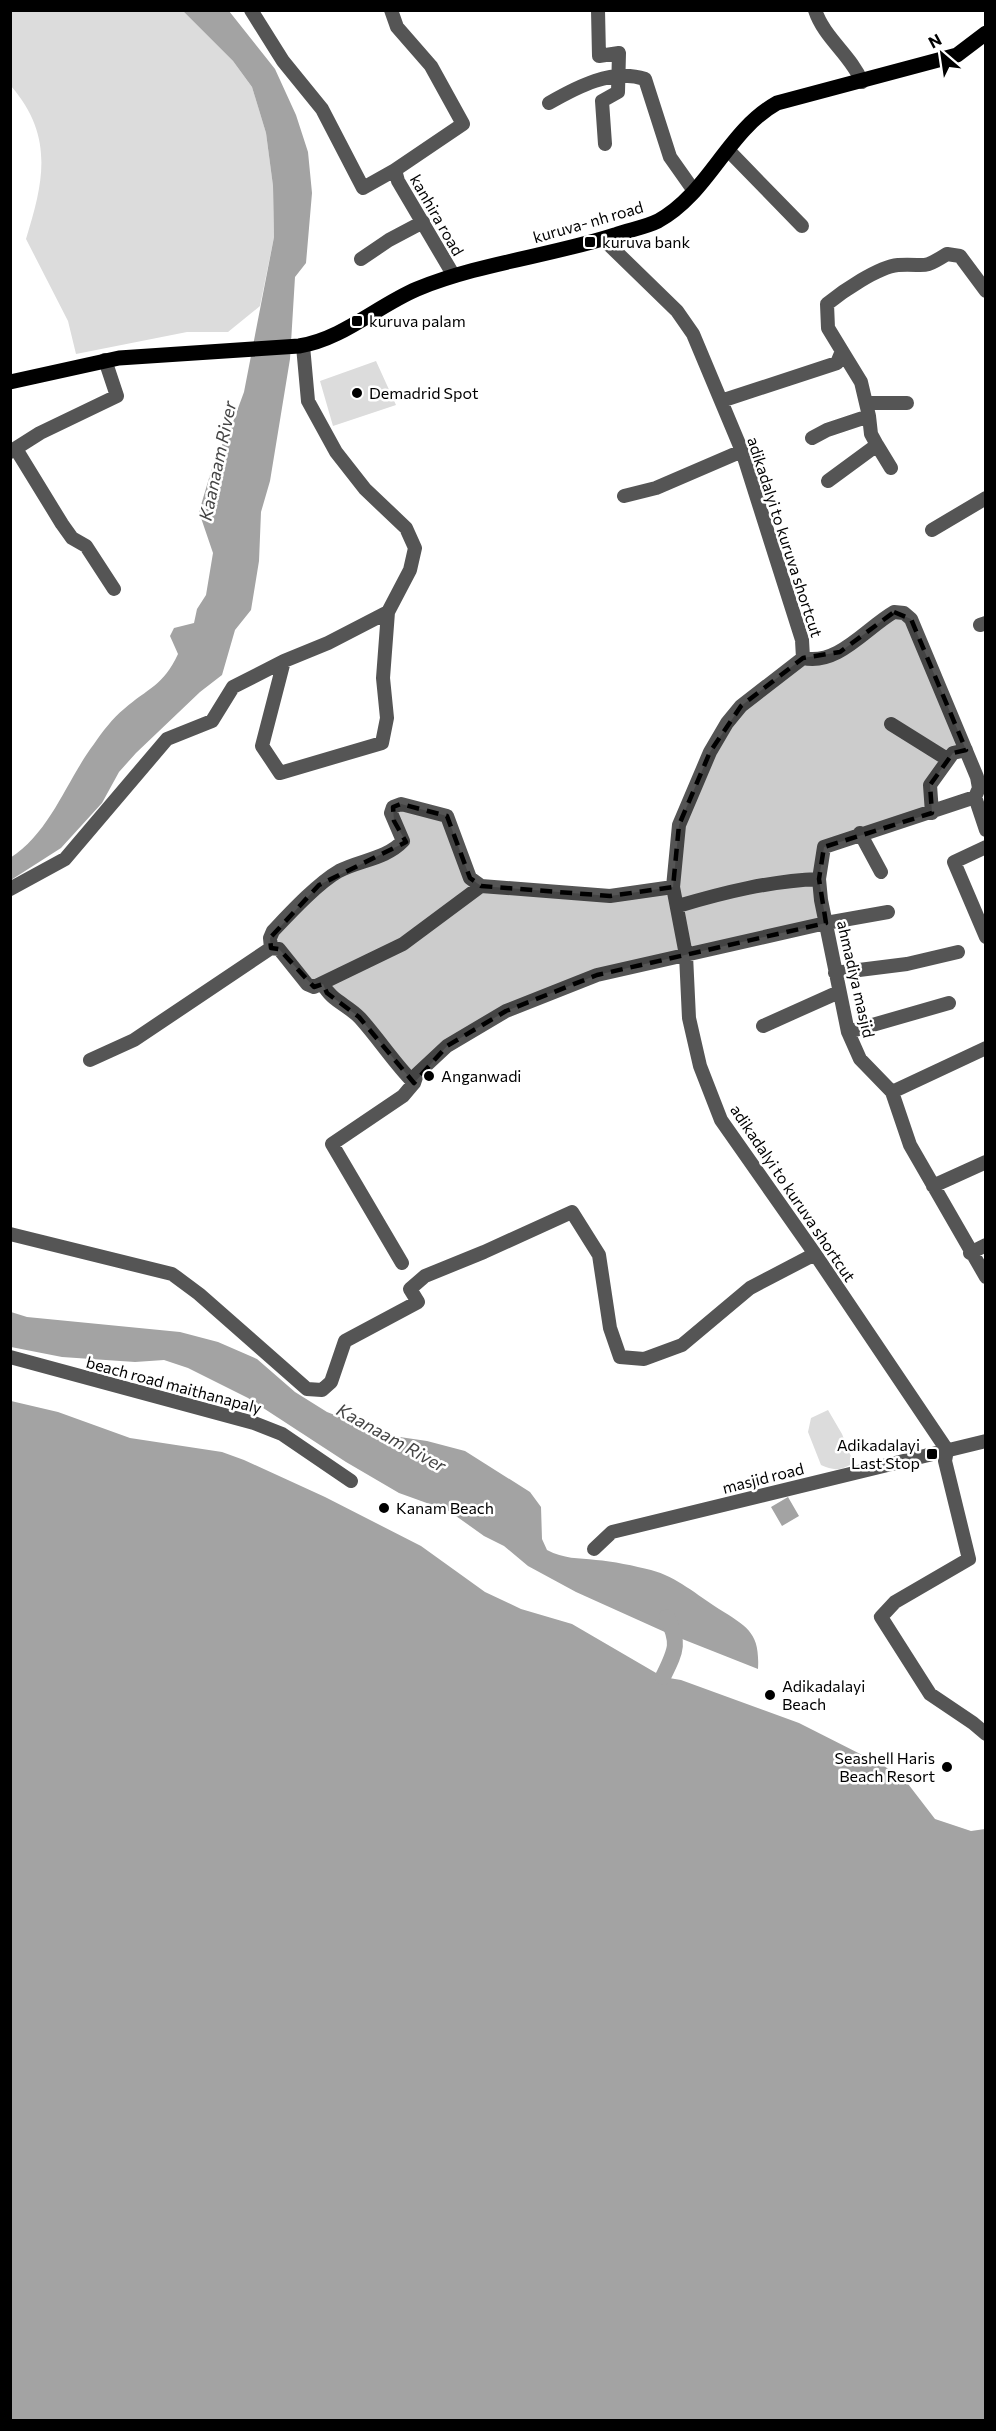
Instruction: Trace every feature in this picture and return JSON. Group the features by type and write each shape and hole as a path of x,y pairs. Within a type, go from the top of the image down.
{"main road":[{"name":"kuruva- nh road","path":"10,382 105,360 301,346 335,336 376,309 418,289 454,276 603,239 657,221 683,204 759,114 777,103 957,55 986,33"}],"street":[{"path":"251,10 283,61 322,109 363,188 395,170"},
{"name":"kanhira road","path":"391,10 397,27 431,66 463,124 395,170 398,181 454,276"},
{"path":"598,10 599,56 619,53 618,92 602,101 605,144"},
{"path":"815,10 836,45 854,64 862,82"},
{"path":"549,103 584,83 632,75 645,79 670,157 694,191"},
{"path":"728,150 802,226"},
{"path":"361,259 389,240 423,222"},
{"name":"adikadalyi to kuruva shortcut","path":"603,239 677,311 693,334 742,451 802,640 803,658 741,706 710,752 679,825 673,887 686,955 689,1017 700,1066 721,1120 815,1254 946,1450"},
{"path":"891,468 871,434 861,382 828,328 827,304 844,290 880,271 897,265 926,267 947,254 960,256 986,291"},
{"path":"284,662 262,746 280,773 382,743 387,718 383,678 388,612 410,570 415,548 406,528 365,489 336,452 308,401 301,346"},
{"path":"721,401 823,370 837,363 842,351"},
{"path":"105,360 117,396 40,433 13,450 72,538 90,551 114,589"},
{"path":"812,438 868,410 907,403"},
{"path":"828,481 877,445"},
{"path":"624,496 656,488 742,451"},
{"path":"932,530 986,498"},
{"path":"10,889 65,859 167,739 212,721 233,687 388,612"},
{"path":"803,658 814,660 828,658 840,652 880,620 894,612 904,613 911,619 980,788 975,797 986,830"},
{"path":"891,724 947,759"},
{"path":"932,813 930,785 953,753 966,750"},
{"name":"ahmadiya masjid","path":"975,797 932,813 860,833 825,847 819,879 848,1032 860,1059 892,1092 910,1145 970,1253 986,1277"},
{"path":"271,948 270,938 273,931 319,885 341,871 366,862 403,841 391,813 393,807 401,804 447,816 470,878 481,886 610,896 673,887"},
{"path":"860,833 881,873"},
{"path":"986,847 954,862 986,936"},
{"path":"678,906 740,888 792,880 819,879"},
{"path":"90,1060 134,1040 271,948 279,949 307,984 314,987 403,944 481,886"},
{"path":"402,1263 332,1144 403,1096 414,1083 417,1074 447,1046 506,1011 597,975 888,912"},
{"path":"835,973 907,963 958,952"},
{"path":"323,984 327,993 358,1017 392,1061 414,1083"},
{"path":"763,1026 839,992"},
{"path":"848,1032 949,1003"},
{"path":"892,1092 986,1048"},
{"path":"933,1186 986,1162"},
{"path":"10,1234 172,1274 199,1294 307,1389 322,1390 331,1382 345,1341 418,1302 410,1289 424,1276 572,1212 599,1255 610,1328 620,1357 644,1359 682,1345 750,1288 815,1254"},
{"path":"970,1253 986,1245"},
{"name":"beach road maithanapaly","path":"10,1357 254,1423 282,1434 351,1481"},
{"name":"masjid road","path":"594,1549 612,1532 986,1441"},
{"path":"946,1450 945,1461 969,1559 895,1602 881,1617 930,1694 986,1734"}],"highlighted area":[{"path":"894,612 911,619 966,750 953,753 930,785 932,813 824,847 819,879 826,923 597,975 506,1011 447,1046 414,1083 359,1017 327,993 323,984 314,987 279,949 271,948 270,938 319,885 406,842 394,821 393,807 401,804 447,816 470,878 481,886 610,896 673,887 679,825 710,752 741,706 803,658 840,652"}],"shaded area":[{"path":"10,11 183,11 233,61 252,87 266,133 273,186 274,237 260,306 228,332 187,332 76,354 68,321 26,239 41,178 41,160 34,123 25,105 11,86"},
{"name":"Demadrid Spot","path":"376,361 396,405 333,426 320,381"},
{"path":"828,1410 842,1434 852,1459 850,1465 839,1469 821,1465 808,1432 811,1418"}],"water":[{"path":"183,11 229,11 275,69 296,115 308,152 312,193 306,263 295,277 290,359 270,481 261,512 259,561 251,610 235,630 222,675 200,692 136,753 119,772 102,803 61,848 11,880 10,858 24,847 47,820 84,758 108,725 167,673 178,654 170,636 174,628 194,623 197,609 206,595 213,553 199,512 215,458 230,430 244,392 274,237 273,186 266,133 252,87 233,61"},
{"path":"11,1312 27,1317 180,1332 218,1342 257,1359 295,1392 327,1412 386,1435 427,1441 465,1451 530,1492 541,1507 542,1539 547,1550 565,1557 609,1561 645,1568 678,1582 745,1626 757,1647 758,1669 667,1633 576,1592 528,1566 504,1546 484,1536 449,1511 399,1493 346,1462 248,1398 188,1368 164,1360 135,1362 62,1357 11,1347"},
{"path":"11,1401 58,1412 130,1438 222,1452 244,1460 325,1497 421,1546 485,1592 521,1609 572,1624 663,1677 681,1680 799,1723 884,1766 905,1780 935,1819 971,1831 985,1829 985,2420 11,2420"},
{"path":"788,1497 799,1516 782,1526 771,1507"}],"waterway":[{"name":"Kaanaam River","path":"663,1677 675,1647 674,1634 667,1617"}],"place":[{"name":"kuruva bank","path":"590,242"},
{"name":"kuruva palam","path":"357,321"},
{"name":"Demadrid Spot","path":"357,393"},
{"name":"Anganwadi","path":"429,1076"},
{"name":"Adikadalayi Last Stop","path":"932,1454"},
{"name":"Kanam Beach","path":"384,1508"},
{"name":"Adikadalayi Beach","path":"770,1695"},
{"name":"Seashell Haris Beach Resort","path":"947,1767"}]}
